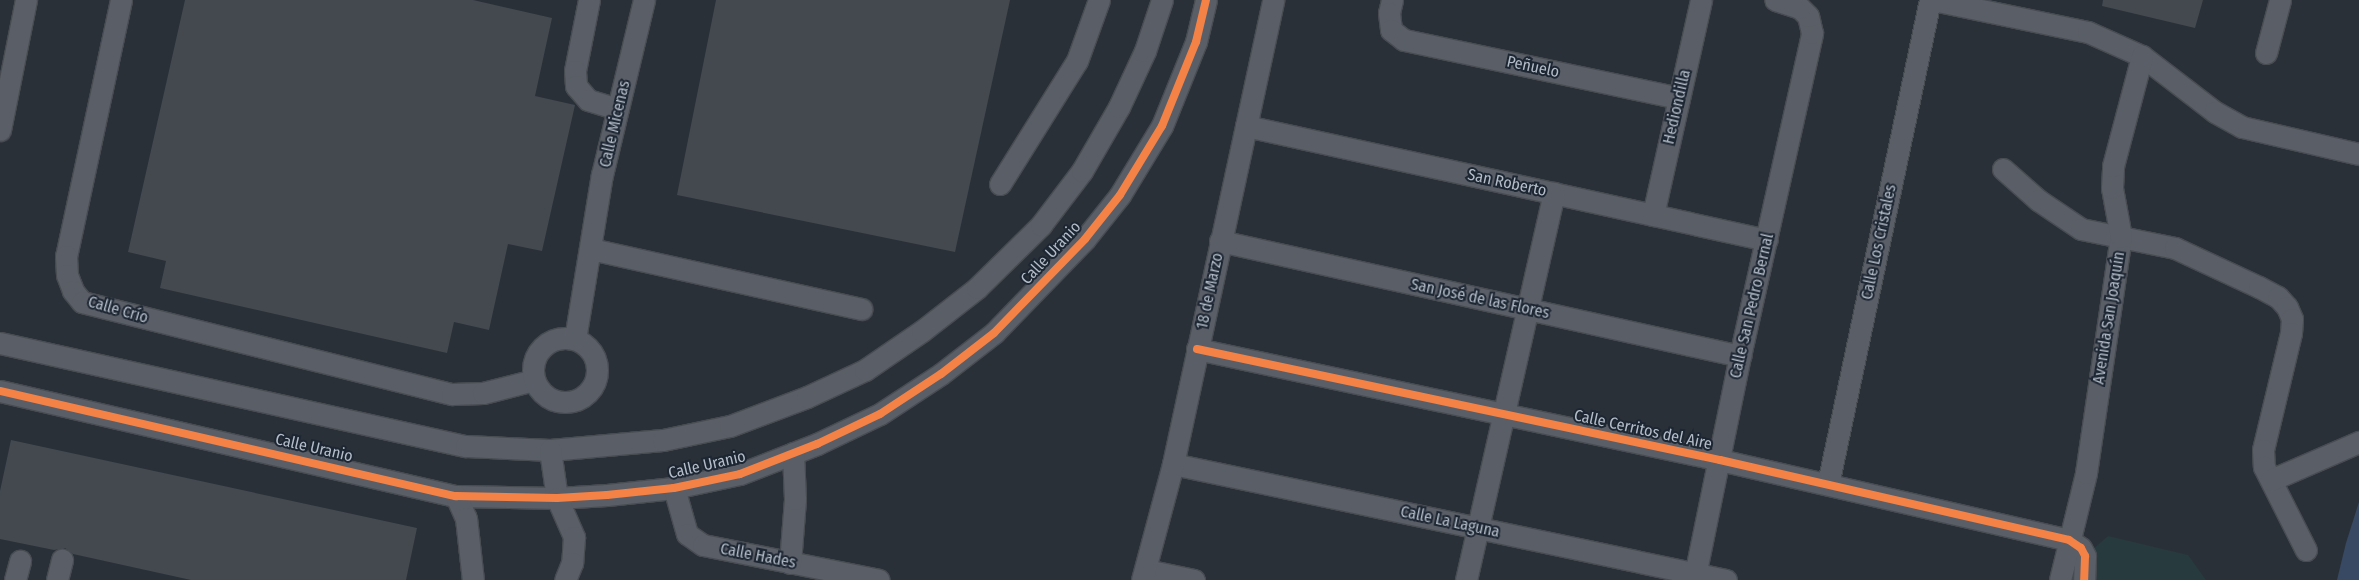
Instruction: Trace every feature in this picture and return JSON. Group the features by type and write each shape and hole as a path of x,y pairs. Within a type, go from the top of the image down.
{"street":[{"path":"0,130 26,0"},
{"name":"Calle Crío","path":"121,0 66,256 67,275 73,291 82,302 427,388 467,395 534,380"},
{"path":"589,0 575,71 576,86 588,100 618,109"},
{"name":"Calle Micenas","path":"575,339 592,249 602,175 644,0"},
{"path":"1000,184 1077,61 1100,0"},
{"name":"Calle Uranio","path":"0,343 407,436 466,446 550,450 663,440 730,426 806,397 865,370 922,331 977,288 1041,225 1082,171 1119,107 1145,51 1162,0"},
{"name":"Calle Uranio","path":"0,391 456,496 556,498 674,488 740,474 793,453 880,414 942,374 994,333 1085,239 1120,195 1162,126 1196,42 1206,0"},
{"name":"18 de Marzo","path":"1144,575 1173,464 1273,0"},
{"name":"Peñuelo","path":"1392,0 1389,13 1391,30 1404,40 1679,98"},
{"name":"Hediondilla","path":"1653,215 1701,0"},
{"path":"1775,0 1805,4"},
{"path":"1931,0 2088,32 2142,56 2214,112 2242,127 2359,154"},
{"name":"Calle Los Cristales","path":"1828,484 1931,0"},
{"path":"2266,53 2280,0"},
{"name":"Calle San Pedro Bernal","path":"1695,577 1740,356 1812,33 1805,4"},
{"name":"Avenida San Joaquín","path":"2060,580 2075,544 2121,237 2112,188 2114,166 2142,56"},
{"name":"San Roberto","path":"1246,126 1767,240"},
{"path":"2002,169 2061,217 2081,229 2174,248 2259,287 2278,297 2287,307 2292,319 2291,333 2262,450 2264,467 2306,550"},
{"path":"1466,580 1526,309 1554,193"},
{"name":"San José de las Flores","path":"1220,241 1740,356"},
{"path":"592,249 861,309"},
{"path":"555,339 575,339 584,344 596,360 596,380 592,389 575,401 555,401 546,396 534,380 534,360 542,347 555,339"},
{"name":"Calle Cerritos del Aire","path":"1197,349 1720,460 1828,484 2075,544"},
{"path":"2271,480 2359,442"},
{"path":"550,450 556,498 574,537 572,564 565,580"},
{"path":"790,563 795,499 793,453"},
{"name":"Calle La Laguna","path":"1173,464 1478,528 1695,577 1726,580"},
{"name":"Calle Hades","path":"674,488 682,522 693,541 790,563 879,580"},
{"path":"456,496 466,518 473,580"},
{"name":"Avenida San Joaquín","path":"2075,544 2086,564 2084,580"},
{"path":"1144,575 1194,580"}],"green space":[{"path":"2108,536 2188,555 2206,580 2084,580 2085,556"}],"water":[{"path":"2359,502 2359,580 2337,580 2346,543"}],"building":[{"path":"185,0 473,0 552,18 535,96 575,105 542,251 508,244 489,330 454,322 447,353 160,288 166,261 128,252"},
{"path":"716,0 1010,0 955,252 677,195"},
{"path":"2103,0 2203,0 2195,28 2102,6"},
{"path":"11,440 417,528 406,580 191,580 73,554 65,548 54,550 0,539 0,491"}],"cycle path":[{"path":"0,391 456,496 557,498 607,495 674,488 740,474 817,444 880,414 941,374 994,333 1085,239 1120,195 1162,126 1196,42 1206,0"},
{"path":"1197,349 1720,460 2069,540 2081,548 2085,556 2084,580"}]}
